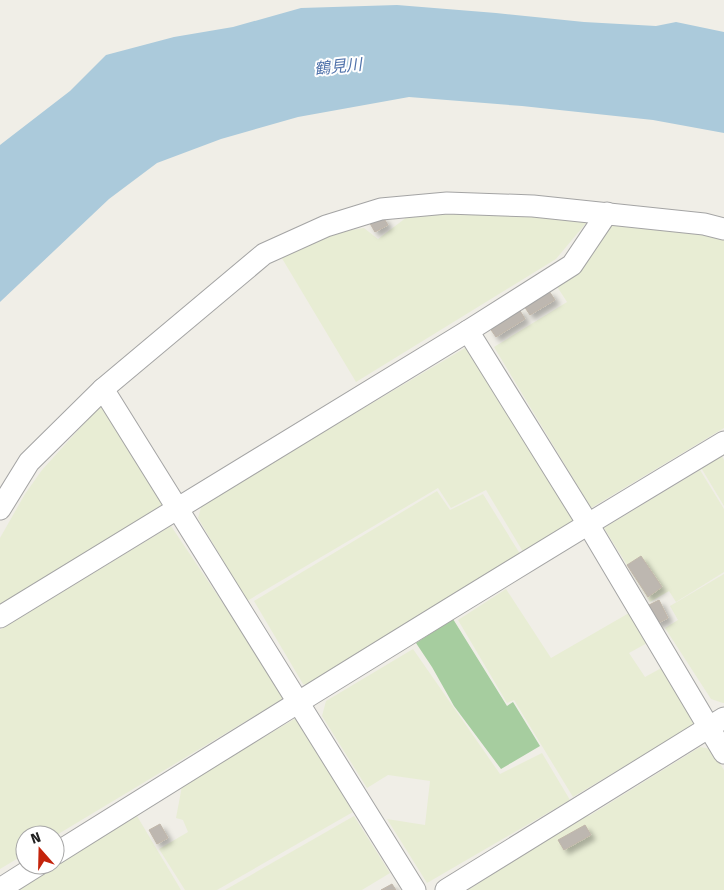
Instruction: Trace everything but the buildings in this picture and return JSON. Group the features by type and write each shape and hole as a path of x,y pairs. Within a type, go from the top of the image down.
{"street":[{"path":"0,509 29,462 103,389 264,254 326,226 381,209 447,203 533,206 704,224 724,228"},
{"path":"0,617 468,331 572,265 607,213"},
{"path":"468,331 588,524 716,723 724,753"},
{"path":"103,389 415,890"},
{"path":"65,848 298,702 724,442"},
{"path":"446,890 716,723"},
{"path":"0,889 22,875"}],"green space":[{"path":"460,211 541,215 587,222 556,259 356,382 280,255 333,233 364,228 378,239 411,214"},
{"path":"613,221 702,231 724,238 724,428 591,508 494,347 567,302 556,285"},
{"path":"465,348 473,350 575,515 572,526 525,555 486,490 451,508 438,488 247,601 198,518 202,504"},
{"path":"100,406 109,407 165,499 163,508 0,610 0,538 25,494 42,470"},
{"path":"720,453 724,460 724,506 700,466"},
{"path":"700,470 724,509 724,572 676,602 669,591 650,602 604,528"},
{"path":"437,491 450,510 483,494 522,557 313,687 303,684 254,601"},
{"path":"171,526 286,697 65,830 65,825 15,825 15,860 0,869 0,630"},
{"path":"724,574 723,703 711,699 665,628 678,620 670,606"},
{"path":"506,589 551,658 629,613 649,642 629,653 645,677 665,666 695,718 693,725 573,797 514,700 507,703 458,620"},
{"path":"453,619 507,706 513,702 540,746 501,769 454,706 416,643"},
{"path":"413,649 500,774 542,753 570,800 427,883 387,819 425,825 430,781 388,775 367,788 322,716 326,701"},
{"path":"296,718 353,812 217,890 185,890 159,849 188,832 183,820 176,818 182,786"},
{"path":"700,747 711,749 724,770 724,890 468,890 583,817 589,816"},
{"path":"137,816 181,890 12,890 37,875 65,875 65,859"},
{"path":"354,816 390,873 362,890 225,890"}],"water":[{"name":"鶴見川","path":"397,5 584,22 656,26 676,22 724,32 724,133 653,120 522,106 409,97 298,117 221,139 157,163 109,199 0,302 0,145 70,91 106,55 174,37 233,27 301,8"}]}
